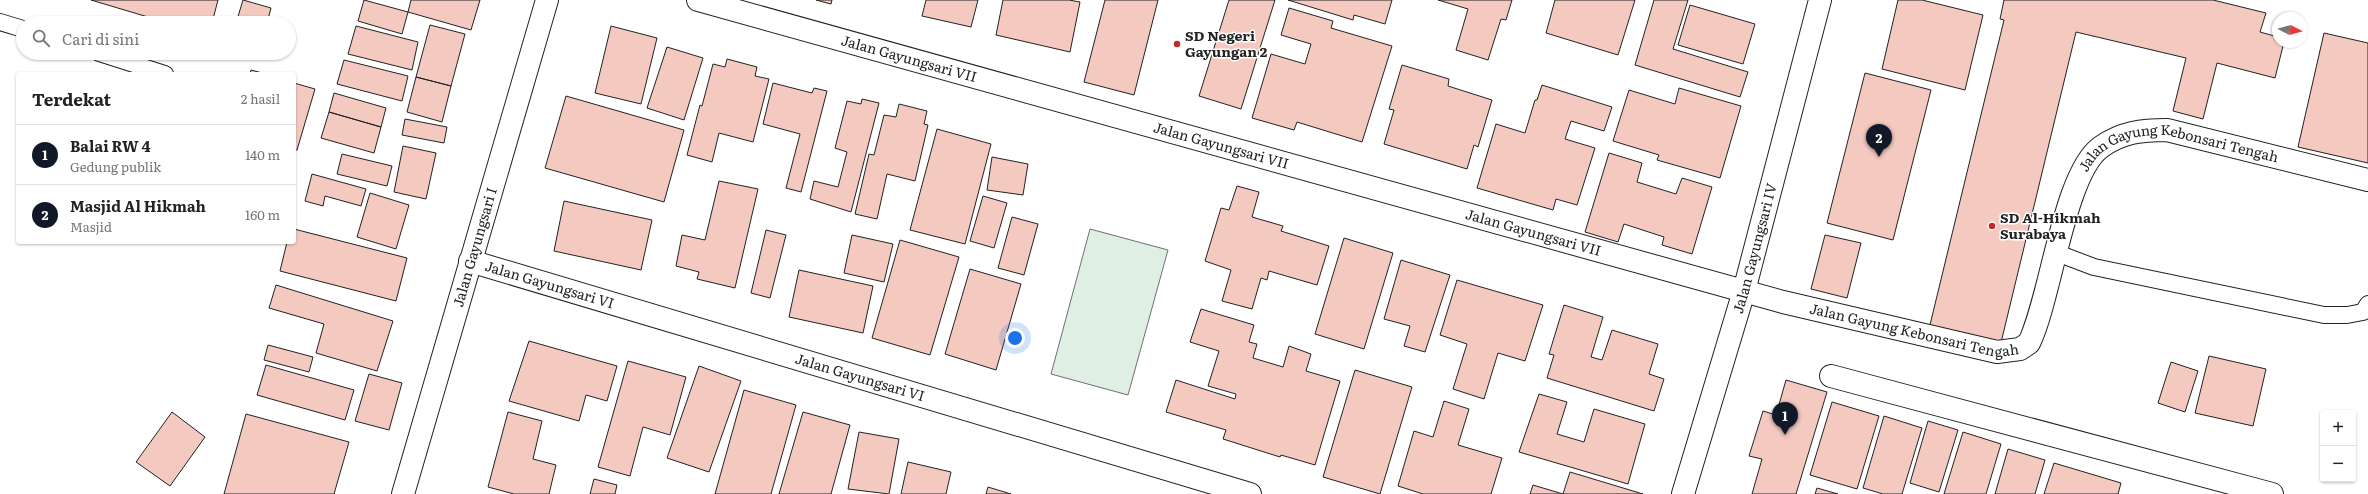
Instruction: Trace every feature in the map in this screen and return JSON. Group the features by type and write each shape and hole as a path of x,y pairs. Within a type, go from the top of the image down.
{"street":[{"name":"Jalan Gayungsari I","path":"403,494 547,0"},
{"name":"Jalan Gayungsari VII","path":"698,0 1744,291"},
{"name":"Jalan Gayungsari IV","path":"1683,494 1744,291 1820,0"},
{"name":"Jalan Gayung Kebonsari Tengah","path":"1744,291 1997,352 2009,352 2024,347 2031,339 2057,253 2073,190 2086,164 2099,148 2128,133 2144,130 2167,130 2368,180"},
{"name":"Jalan Gayungsari VI","path":"470,261 1250,494"},
{"path":"1831,376 2272,494"}],"lane":[{"path":"0,22 16,27"},
{"path":"121,60 159,72"},
{"path":"2057,253 2094,267 2324,315 2347,315 2363,312 2368,304"}],"green space":[{"path":"1090,229 1168,250 1128,395 1051,374"}],"building":[{"path":"91,0 218,0 214,16 145,16"},
{"path":"243,0 271,8 269,16 238,16"},
{"path":"364,0 408,12 402,34 358,21"},
{"path":"411,0 480,0 471,30 408,12"},
{"path":"816,0 832,0 831,4"},
{"path":"926,0 978,0 971,27 922,16"},
{"path":"1003,0 1069,0 1080,2 1070,52 996,35"},
{"path":"1105,0 1158,0 1134,95 1084,82"},
{"path":"1229,0 1275,0 1241,109 1199,96"},
{"path":"1288,0 1392,0 1385,24 1354,15 1353,20"},
{"path":"1438,0 1512,0 1506,20 1501,19 1488,60 1456,50 1468,9"},
{"path":"1555,0 1635,0 1618,55 1546,33"},
{"path":"1654,0 1688,0 1673,49 1748,72 1740,97 1635,65"},
{"path":"1898,0 1922,0 1983,15 1965,90 1882,69"},
{"name":"SD Al-Hikmah Surabaya","path":"2004,0 2213,0 2266,13 2260,32 2272,35 2272,48 2282,48 2275,78 2217,63 2203,119 2173,111 2186,58 2076,32 1999,351 1928,333 2004,20 2000,19"},
{"path":"1690,5 1755,24 1743,64 1678,45"},
{"path":"1289,8 1333,21 1331,28 1392,46 1362,142 1297,122 1294,130 1252,118 1271,54 1305,64 1311,44 1281,35"},
{"path":"430,25 465,34 451,86 416,77"},
{"path":"356,26 418,42 412,70 348,54"},
{"path":"611,26 657,38 641,104 595,93"},
{"path":"2324,33 2368,43 2368,163 2298,147"},
{"path":"667,47 703,58 684,120 647,108"},
{"path":"727,59 757,67 755,76 769,79 753,142 719,133 712,162 687,155 700,105 702,106 713,64 725,67"},
{"path":"344,60 408,76 402,101 337,84"},
{"path":"1402,65 1449,79 1448,86 1492,100 1478,147 1474,145 1467,169 1384,144 1394,110 1389,109"},
{"path":"1865,73 1931,90 1893,240 1827,223"},
{"path":"416,77 451,86 442,122 407,112"},
{"path":"773,83 812,93 814,88 827,91 801,192 786,188 800,134 763,124"},
{"path":"296,84 315,89 296,150"},
{"path":"1542,85 1612,107 1604,131 1571,121 1565,139 1595,148 1577,205 1556,199 1553,210 1477,188 1496,124 1525,133 1535,100 1537,100"},
{"path":"1679,88 1741,106 1720,178 1657,160 1659,155 1613,141 1629,90 1675,104"},
{"path":"334,93 386,108 381,127 329,112"},
{"path":"566,96 684,130 664,202 545,168"},
{"path":"862,99 879,103 851,212 810,199 814,181 838,187 847,152 835,148 847,101 861,104"},
{"path":"899,104 927,111 924,124 928,125 915,181 887,174 877,219 855,214 869,154 874,155 884,115 896,117"},
{"path":"329,112 381,127 374,153 321,138"},
{"path":"405,119 447,127 444,143 402,135"},
{"path":"937,129 991,144 965,244 910,230"},
{"path":"403,146 436,153 426,199 394,192"},
{"path":"1609,153 1642,163 1637,182 1676,194 1682,178 1712,187 1692,254 1662,245 1664,237 1624,224 1618,242 1585,232"},
{"path":"342,154 392,166 387,186 337,174"},
{"path":"992,157 1028,164 1023,195 987,190"},
{"path":"312,174 366,189 361,206 325,196 323,206 305,201"},
{"path":"719,181 758,189 735,288 697,279 699,272 676,266 682,235 705,240"},
{"path":"1237,186 1259,192 1252,217 1283,226 1281,231 1329,246 1317,285 1269,271 1267,280 1261,278 1252,309 1222,301 1231,270 1205,261 1221,208 1229,210"},
{"path":"370,193 409,205 396,249 357,237"},
{"path":"983,196 1007,203 994,248 970,241"},
{"path":"564,201 652,220 641,270 554,251"},
{"path":"1012,217 1038,224 1024,275 998,268"},
{"path":"296,230 407,258 396,301 280,271 287,244 296,244"},
{"path":"766,230 786,235 770,298 751,293"},
{"path":"852,235 893,244 884,282 844,273"},
{"path":"1825,235 1861,243 1847,298 1811,289"},
{"path":"1344,238 1393,253 1364,349 1315,334"},
{"path":"900,240 959,257 930,355 872,338"},
{"path":"1401,260 1450,275 1425,352 1404,346 1410,326 1384,319"},
{"path":"970,269 1021,284 996,370 945,354"},
{"path":"799,270 873,286 863,333 789,317"},
{"path":"1457,280 1543,305 1525,361 1498,353 1484,399 1453,389 1467,344 1440,335"},
{"path":"276,285 393,321 377,371 316,353 324,324 269,308"},
{"path":"1564,305 1603,317 1591,357 1602,360 1612,330 1658,344 1649,374 1664,379 1654,411 1547,378 1554,355 1549,354"},
{"path":"1201,309 1254,325 1249,342 1257,344 1253,358 1283,367 1289,346 1311,354 1306,371 1340,381 1315,465 1281,455 1280,457 1223,439 1226,430 1166,412 1176,380 1235,399 1236,394 1208,386 1219,351 1190,342"},
{"path":"529,341 617,366 607,401 586,395 579,421 509,401"},
{"path":"268,345 313,357 309,372 264,360"},
{"path":"2209,356 2266,369 2253,426 2195,413"},
{"path":"628,361 686,377 670,435 643,427 630,476 598,467"},
{"path":"2171,362 2198,371 2185,412 2158,403"},
{"path":"266,365 354,390 345,420 257,395"},
{"path":"699,366 741,381 709,472 667,458"},
{"path":"1355,370 1412,387 1380,494 1323,477"},
{"path":"369,374 402,383 389,430 355,421"},
{"path":"1786,380 1827,392 1796,494 1752,494 1762,459 1749,456 1763,411 1776,415"},
{"path":"744,390 796,405 771,494 715,494"},
{"path":"1539,394 1567,402 1557,434 1584,442 1594,409 1645,424 1628,484 1519,452"},
{"path":"1444,401 1469,409 1458,445 1502,458 1491,494 1423,494 1398,486 1414,431 1433,437"},
{"path":"1832,402 1879,416 1857,489 1810,475"},
{"path":"172,412 205,437 170,486 136,462"},
{"path":"508,412 542,421 533,459 556,465 549,494 514,494 488,487"},
{"path":"803,412 850,425 831,494 779,494"},
{"path":"246,414 349,442 334,494 224,494"},
{"path":"1884,416 1922,428 1902,494 1883,494 1863,488"},
{"path":"1928,421 1958,430 1939,492 1910,483"},
{"path":"859,432 899,439 889,494 848,489"},
{"path":"1963,432 2001,444 1986,494 1944,494"},
{"path":"2008,449 2045,460 2035,494 1995,494"},
{"path":"908,462 951,472 946,494 901,494"},
{"path":"2054,463 2121,483 2118,494 2044,494"},
{"path":"1570,472 1643,494 1563,494"},
{"path":"594,479 617,485 615,494 590,494"},
{"path":"1533,485 1563,494 1530,494"},
{"path":"988,487 1011,494 986,494"},
{"path":"1817,488 1838,494 1815,494"}],"place":[{"name":"SD Negeri Gayungan 2","path":"1177,44"},
{"name":"Masjid Al Hikmah","path":"1879,157"},
{"name":"SD Al-Hikmah Surabaya","path":"1992,226"},
{"name":"Balai RW 4","path":"1785,435"}]}
